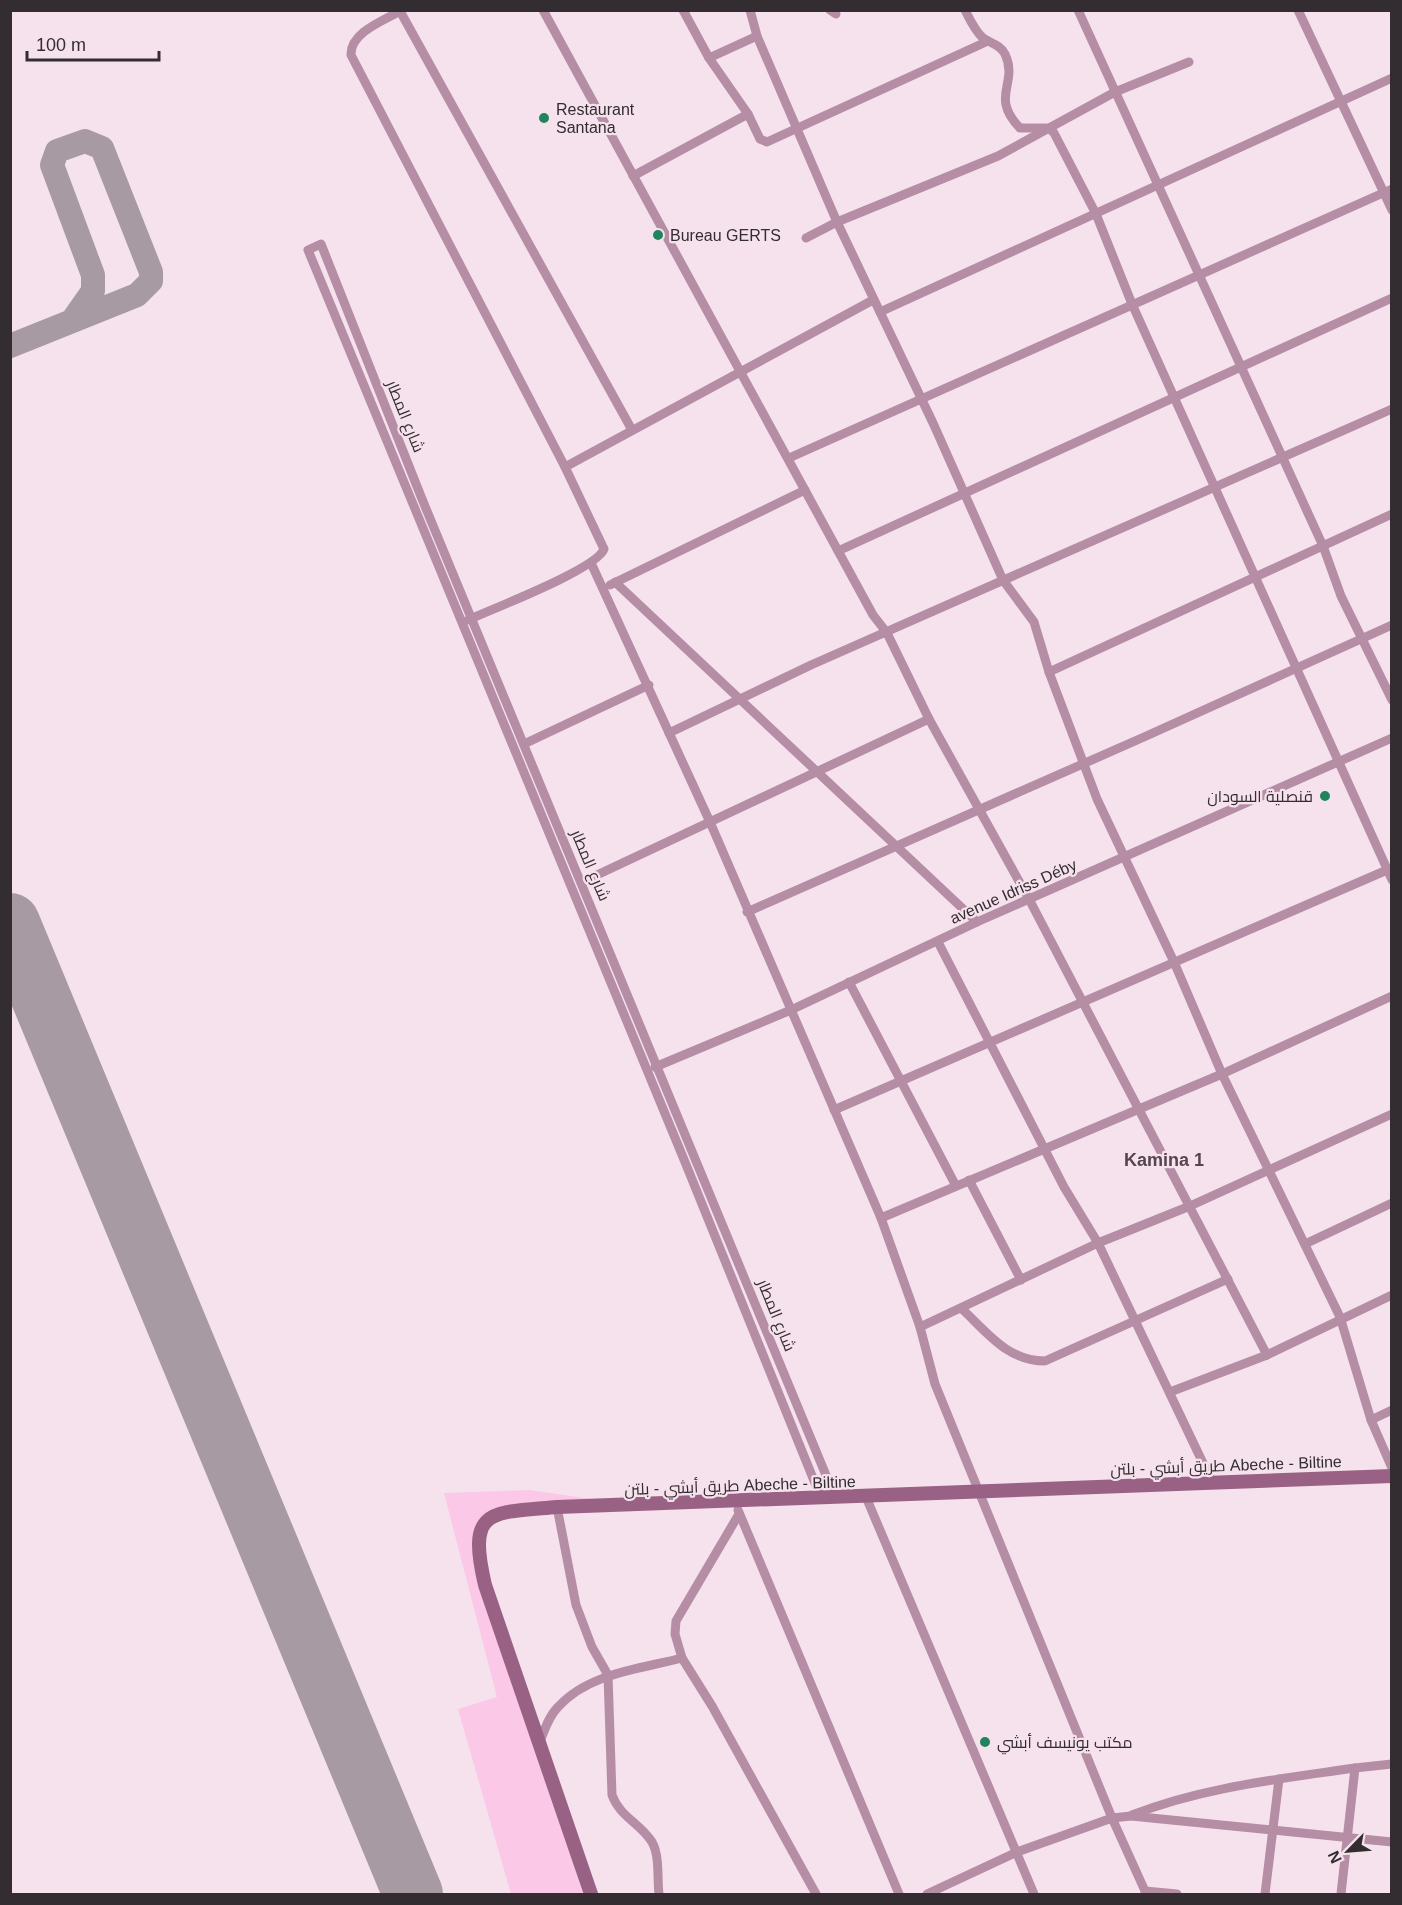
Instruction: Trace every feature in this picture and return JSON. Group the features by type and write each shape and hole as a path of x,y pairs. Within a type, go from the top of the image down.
{"main road":[{"name":"طريق أبشي - بلتن Abeche - Biltine","path":"591,1894 485,1585 477,1539 481,1529 495,1514 557,1507 737,1508 836,1497 1392,1476"}],"street":[{"path":"543,10 742,371 873,615 886,633 929,719 1030,901 1267,1354"},
{"path":"683,10 709,58 748,114 760,139 768,142 943,59 988,41"},
{"path":"750,10 758,36 837,222 922,400 1003,580 1032,616 1049,672 1083,764 1222,1074 1340,1317 1371,1419 1392,1468"},
{"path":"965,10 981,36 1005,53 1009,68 1004,100 1008,116 1020,128 1048,128"},
{"path":"1078,10 1323,546 1362,639 1392,700"},
{"path":"1298,10 1340,101 1388,191 1392,210"},
{"path":"460,623 591,563 602,555 602,540 351,55 352,43 358,36 401,11 632,430"},
{"path":"709,58 758,36"},
{"path":"806,238 837,222 998,156 1115,92 1189,62"},
{"path":"879,312 1392,78"},
{"path":"633,176 748,114"},
{"path":"1048,128 1064,148 1096,214 1132,304 1392,880"},
{"path":"789,458 1388,191"},
{"name":"شارع المطار","path":"821,1498 686,1162 460,623 308,250 321,244 472,618 836,1497"},
{"path":"838,551 1392,298"},
{"path":"565,467 873,300"},
{"path":"669,733 811,665 1215,486 1283,459 1392,409"},
{"path":"602,588 805,490"},
{"path":"1049,672 1392,514"},
{"path":"591,563 710,822 880,1218 920,1327 935,1384 1112,1818 1145,1893 1177,1894"},
{"path":"615,582 977,922"},
{"path":"747,912 1392,625"},
{"path":"524,744 649,686"},
{"path":"582,882 929,719"},
{"name":"avenue Idriss Déby","path":"646,1069 658,1067 791,1010 977,922 1030,901 1125,856 1392,738"},
{"path":"834,1110 1387,870"},
{"path":"938,942 1064,1187 1098,1243 1136,1318 1212,1482"},
{"path":"849,982 956,1186"},
{"path":"880,1218 1222,1074 1392,996"},
{"path":"920,1327 1098,1243 1190,1206 1392,1114"},
{"path":"686,1162 696,1157"},
{"path":"969,1180 1021,1280"},
{"path":"1305,1244 1392,1203"},
{"path":"961,1308 1012,1355 1030,1361 1046,1361 1136,1318 1228,1279"},
{"path":"1170,1392 1267,1354 1340,1317 1392,1295"},
{"path":"744,1308 756,1304"},
{"path":"1371,1419 1392,1410"},
{"path":"866,1497 1034,1894"},
{"path":"557,1507 576,1605 592,1647 608,1676 612,1795 616,1806 626,1818 638,1826 652,1842 656,1852 659,1894"},
{"path":"737,1508 676,1621 675,1634 682,1658 712,1706 816,1894"},
{"path":"737,1508 899,1894"},
{"path":"539,1744 557,1707 585,1686 608,1676 682,1658"},
{"path":"1131,1816 1163,1803 1197,1794 1279,1779 1392,1764"},
{"path":"1341,1894 1355,1768"},
{"path":"1265,1894 1279,1779"},
{"path":"927,1894 1017,1852 1112,1818 1131,1816 1392,1842"}],"shaded area":[{"path":"530,1490 668,1510 500,1516 484,1524 479,1557 583,1894 511,1894 458,1709 497,1697 444,1493"}],"taxiway":[{"path":"10,346 137,295 151,281 151,272 102,148 85,141 57,151 52,165 93,275 93,291 72,321"}],"runway":[{"path":"10,923 413,1894"}],"place":[{"name":"Restaurant Santana","path":"544,118"},
{"name":"Bureau GERTS","path":"658,235"},
{"name":"قنصلية السودان","path":"1325,796"},
{"name":"مكتب يونيسف أبشي","path":"985,1742"}],"district":[{"name":"Kamina 1","path":"1164,1160"}]}
